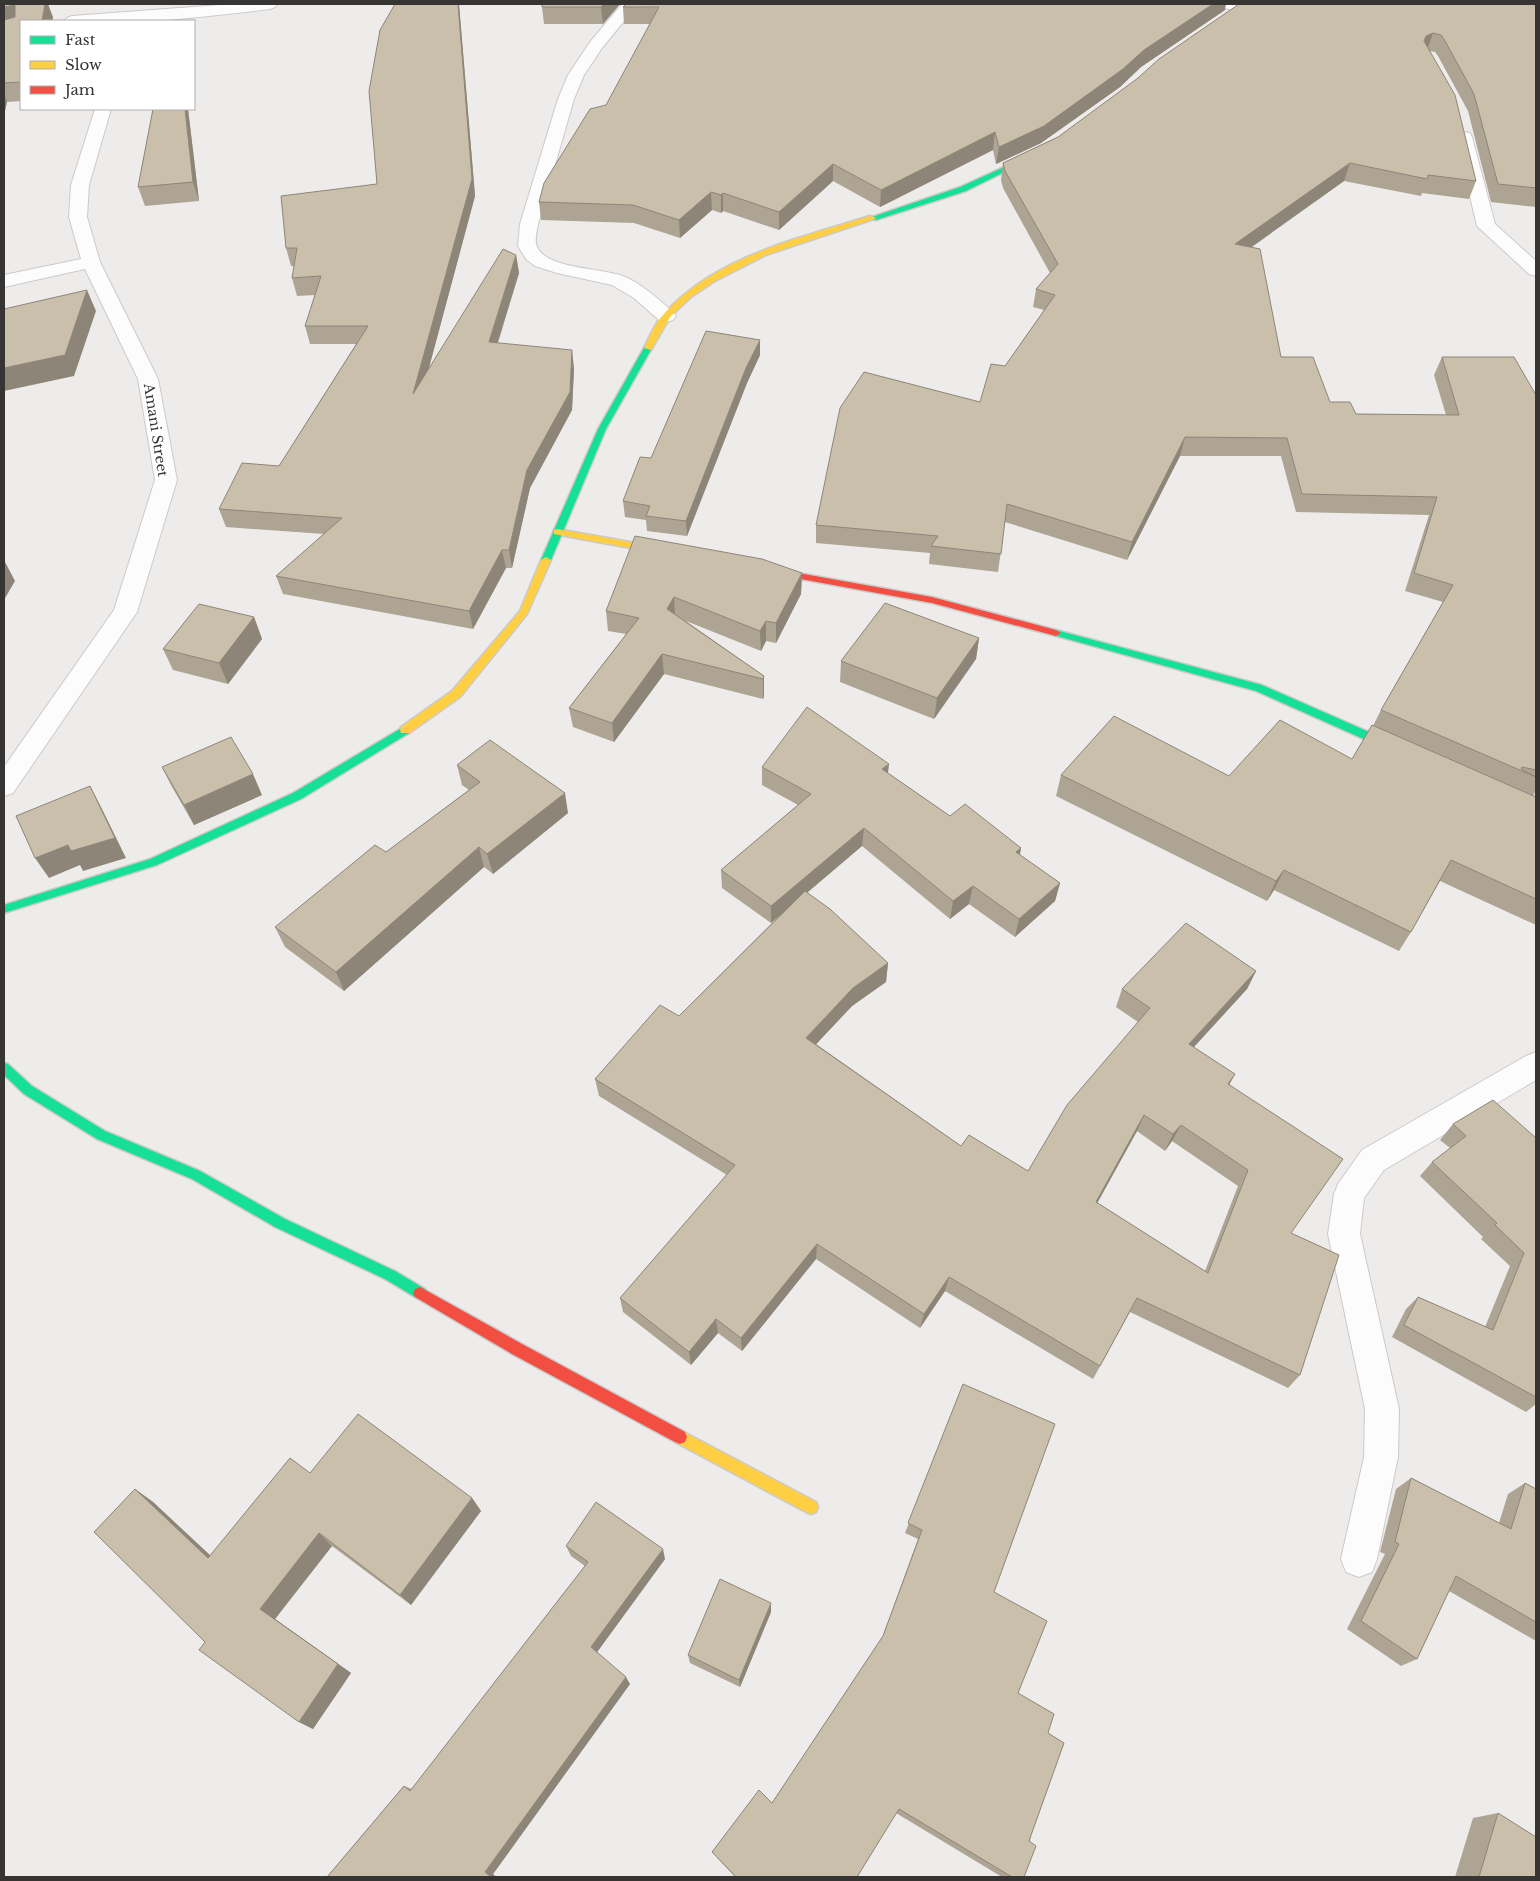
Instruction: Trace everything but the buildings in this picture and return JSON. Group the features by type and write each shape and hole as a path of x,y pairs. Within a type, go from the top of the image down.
{"street":[{"path":"100,4 109,19"},
{"path":"90,20 270,4"},
{"path":"630,4 596,45 576,76 566,99 529,224 527,245 532,254 541,262 561,270 610,278 635,289 666,316"},
{"path":"1228,10 1246,5"},
{"name":"Amani Street","path":"4,786 125,612 166,480 148,379 91,262 78,217 80,185 103,110"},
{"path":"1460,121 1486,226 1536,270"},
{"path":"4,909 153,862 297,796 384,744 456,694 524,612 602,429 666,316 688,296 717,275 753,257 963,189 1048,149"},
{"path":"4,281 91,262"},
{"path":"557,532 682,555"},
{"path":"749,567 932,600 1258,688 1411,756"},
{"path":"1359,1559 1381,1456 1382,1409 1344,1234 1349,1194 1373,1160 1536,1065"},
{"path":"4,1068 28,1090 101,1134 196,1176 280,1223 390,1275 517,1349 811,1507"}],"traffic: fast":[{"path":"873,218 963,189 1035,155"},
{"path":"546,560 602,429 648,348"},
{"path":"1056,633 1259,688 1399,750"},
{"path":"4,909 153,862 297,796 405,730"},
{"path":"4,1068 28,1090 101,1135 196,1175 280,1223 390,1275 420,1293"}],"traffic: slow":[{"path":"648,348 664,318 688,295 712,279 737,265 763,254 873,218"},
{"path":"557,532 669,552"},
{"path":"405,730 456,694 524,612 546,560"},
{"path":"680,1437 811,1507"}],"traffic: jam":[{"path":"765,570 932,600 1056,633"},
{"path":"420,1293 517,1349 680,1437"}]}
